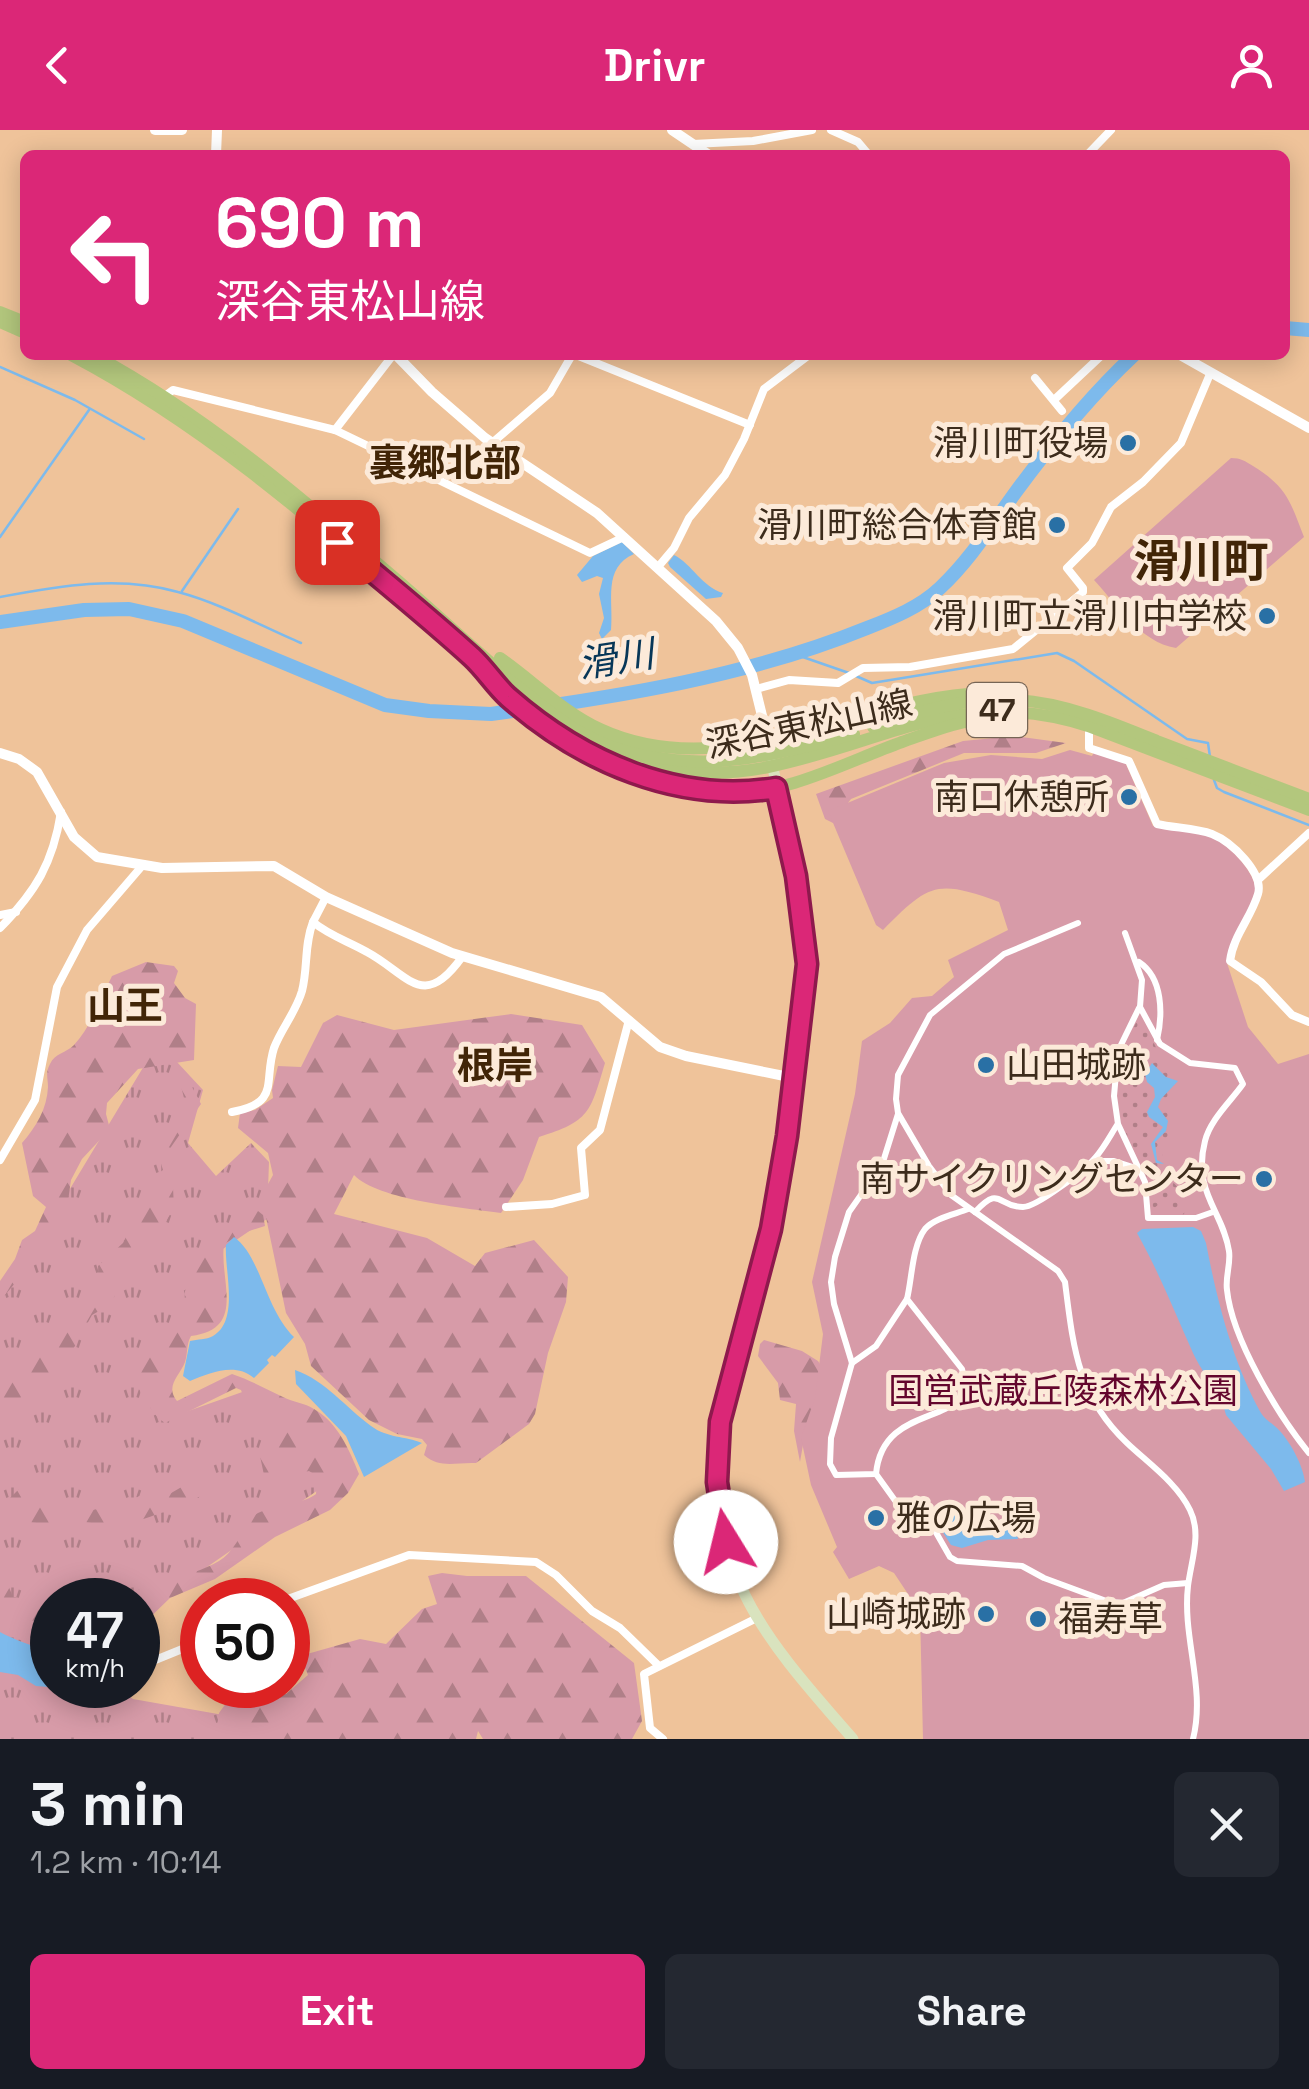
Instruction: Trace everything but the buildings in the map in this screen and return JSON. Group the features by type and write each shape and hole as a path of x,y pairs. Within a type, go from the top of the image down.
{"main road":[{"name":"深谷東松山線","path":"80,360 140,393 227,452 474,659 572,734 631,761 686,772 761,763 913,724 983,710 1015,710 1121,734 1309,799"},
{"name":"深谷東松山線","path":"103,360 165,396 276,477 560,714 614,744 674,760 761,763"},
{"name":"深谷東松山線","path":"464,636 590,723 648,746 677,749 768,740 929,699 990,692 1079,706 1121,734"},
{"name":"深谷東松山線","path":"474,659 508,696 605,761 635,776 699,791 776,788 943,727 973,720 1028,718 1121,734"},
{"path":"768,740 796,876 807,964 771,1229 720,1422 720,1520 740,1590 756,1619 778,1653 853,1739"},
{"name":"深谷東松山線","path":"1211,767 1309,810"}],"street":[{"path":"155,130 182,130"},
{"path":"672,130 701,150"},
{"path":"692,144 753,141 812,130"},
{"path":"831,130 858,142 865,150"},
{"path":"1092,150 1111,130"},
{"path":"335,430 391,360"},
{"path":"400,360 492,442 568,492 700,604 738,648 755,684 768,740"},
{"path":"492,442 550,393 571,360"},
{"path":"587,360 750,424"},
{"path":"658,567 674,548 689,518 725,475 764,389 802,360"},
{"path":"1054,400 1097,360"},
{"path":"1188,360 1309,428"},
{"path":"755,684 789,680 838,684 863,668 910,667 1022,645 1083,592 1067,568 1092,543 1111,507 1143,482 1180,443 1210,374"},
{"path":"1035,378 1062,411"},
{"path":"165,396 174,390 335,430 590,553 624,536"},
{"path":"1089,730 1089,748 1129,761 1156,824 1212,834 1235,852 1258,879 1259,890 1230,961 1261,982 1292,1015 1309,1022"},
{"path":"0,753 19,759 37,772 74,837 107,861 142,866 274,866 326,897 462,956 600,997 648,1039 671,1052 794,1078"},
{"path":"0,928 28,899 46,866 61,812"},
{"path":"1258,879 1309,833"},
{"path":"0,1160 36,1100 57,987 87,930 142,866"},
{"path":"232,1112 251,1108 268,1090 272,1053 301,994 304,948 326,897"},
{"path":"0,915 16,912"},
{"path":"313,922 333,938 390,965 404,980 420,985 444,979 462,956"},
{"path":"876,1474 836,1475 830,1464 831,1438 852,1364 834,1304 832,1282 849,1212 882,1165 898,1113 898,1074 930,1015 1004,954 1078,923"},
{"path":"1125,933 1142,980 1140,1007 1114,1064 1118,1124 1146,1182 1148,1218 1196,1218 1213,1212"},
{"path":"1138,961 1148,968 1157,984 1161,1025 1158,1040"},
{"path":"1140,1007 1158,1040 1190,1062 1235,1068 1243,1084 1205,1138 1202,1173 1230,1252 1227,1290 1236,1321 1264,1388 1309,1453"},
{"path":"506,1207 552,1204 585,1195 581,1148 600,1130 629,1020"},
{"path":"898,1113 950,1194 1050,1263 1065,1282 1077,1366 1094,1401 1111,1426 1172,1485 1190,1510 1196,1541 1188,1583 1188,1640 1198,1703 1192,1739"},
{"path":"852,1364 876,1346 908,1299 917,1248 925,1229 994,1197 1023,1207 1040,1201 1093,1162 1118,1124"},
{"path":"1093,1162 1114,1161 1140,1170"},
{"path":"876,1474 892,1433 951,1407 961,1400 966,1383 962,1369 908,1299"},
{"path":"876,1474 900,1506 922,1508 950,1558 956,1561 1022,1566 1109,1602 1122,1603 1164,1585 1188,1583"},
{"path":"310,1591 409,1555 536,1562 556,1574 592,1611 620,1628 659,1666"},
{"path":"664,1739 650,1728 644,1674 756,1619"}],"green space":[{"path":"1231,458 1248,463 1280,488 1304,537 1176,648 1163,644 1130,621 1094,580"},
{"path":"1015,736 1066,743 1036,753 964,753 851,799 833,823 825,819 816,794 963,741"},
{"name":"国営武蔵丘陵森林公園","path":"1070,750 1092,756 1094,752 1125,762 1153,826 1204,833 1232,851 1245,866 1256,890 1227,963 1248,1027 1278,1064 1309,1054 1309,1739 923,1739 920,1612 894,1573 879,1566 849,1579 833,1552 837,1547 811,1485 801,1438 815,1398 823,1334 812,1282 855,1094 862,1041 890,1023 912,998 932,996 954,977 948,960 1008,930 999,902 947,889 923,895 883,930 876,925 828,811 944,763 991,755 1042,759"},
{"path":"146,962 174,966 178,971 174,983 185,998 196,1004 194,1060 138,1069 107,1103 110,1129 82,1159 71,1180 60,1238 37,1257 0,1301 0,1281 22,1240 35,1231 46,1207 33,1196 22,1143 43,1110 48,1067 80,1038 112,976"},
{"path":"511,1014 582,1025 605,1063 586,1113 569,1126 539,1137 523,1180 501,1213 401,1197 365,1184 354,1175 334,1214 427,1238 475,1266 485,1253 534,1240 568,1277 566,1302 529,1424 476,1463 442,1463 424,1455 427,1445 422,1439 397,1434 369,1420 311,1366 305,1344 286,1313 264,1208 263,1193 273,1175 268,1153 238,1128 240,1113 255,1110 273,1098 278,1066 301,1067 323,1023 337,1015 394,1030"},
{"path":"1142,1019 1170,1076 1167,1106 1172,1131 1162,1147 1171,1180 1182,1192 1182,1204 1187,1210 1182,1216 1161,1203 1151,1210 1149,1207 1146,1175 1119,1112 1117,1085 1122,1059 1137,1021"},
{"path":"153,1051 177,1062 203,1090 188,1143 216,1176 251,1143 269,1162 267,1219 220,1251 168,1392 174,1416 248,1390 300,1419 321,1488 191,1578 180,1578 180,1586 160,1600 160,1578 30,1578 30,1708 160,1708 160,1704 286,1726 294,1739 0,1739 0,1289 56,1212"},
{"path":"191,1085 201,1104 171,1147 174,1208 157,1236 156,1245 135,1272 116,1287 113,1303 92,1315 75,1346 41,1389 20,1398 9,1415 0,1420 0,1381 36,1361 52,1326 85,1298 85,1289 97,1277 98,1266 123,1243 127,1225 139,1210 149,1180 163,1170 159,1157 169,1139 169,1130 178,1127 187,1110 181,1086"},
{"path":"258,1211 265,1226 224,1244 225,1314 208,1332 191,1336 185,1362 173,1386 174,1396 177,1401 232,1374 245,1379 322,1415 342,1437 359,1474 348,1493 330,1510 275,1537 216,1578 180,1578 180,1594 160,1608 160,1582 219,1561 232,1550 258,1513 316,1494 317,1476 309,1471 278,1478 264,1475 260,1456 272,1452 273,1418 258,1401 244,1398 241,1390 236,1388 165,1423 141,1395 138,1383 157,1336 177,1322 184,1310 185,1291 217,1232 233,1220"},
{"path":"764,1340 802,1351 818,1361 828,1377 804,1439 800,1462 794,1431 796,1404 780,1400 778,1383 758,1356"},
{"path":"209,1477 219,1484 215,1490 124,1524 0,1525 0,1502 8,1500 22,1486 53,1510 84,1512 139,1496 166,1496"},
{"path":"428,1576 526,1576 634,1663 642,1721 632,1739 483,1739 478,1731 476,1739 251,1739 217,1726 223,1708 310,1708 310,1653 360,1639 386,1644 422,1609 437,1604"},
{"path":"0,1584 8,1585 13,1597 30,1602 30,1620 27,1620 0,1605"}],"water":[{"path":"622,542 634,554 624,560 613,577 611,630 602,639 599,633 604,618 599,594 603,578 597,576 582,582 577,575 593,556"},
{"path":"674,555 709,586 723,593 721,597 706,599 670,567 668,563"},
{"path":"1152,1063 1166,1077 1178,1081 1158,1107 1168,1121 1166,1131 1155,1142 1157,1160 1164,1164 1156,1163 1151,1144 1163,1127 1147,1112 1155,1097 1145,1074"},
{"path":"1193,1227 1201,1231 1206,1243 1227,1330 1251,1393 1263,1415 1287,1440 1302,1468 1305,1482 1284,1491 1271,1469 1226,1415 1137,1233 1142,1229"},
{"path":"234,1237 251,1257 276,1312 294,1337 267,1360 269,1363 254,1378 231,1370 190,1381 183,1376 190,1341 213,1336 226,1319 226,1245"},
{"path":"295,1370 326,1388 377,1430 422,1443 364,1477 346,1436 296,1384"},
{"path":"944,1505 1008,1523 1015,1527 1018,1539 988,1540 962,1548 951,1545 935,1520 934,1511"},
{"path":"0,1632 30,1645 30,1682 18,1675 0,1672"}],"waterway":[{"name":"滑川","path":"1290,328 1309,330"},
{"name":"滑川","path":"0,622 84,610 129,609 183,621 385,705 429,711 491,714 635,692 730,672 867,628 932,595 971,554 1072,421 1129,360"},
{"path":"0,367 75,400 144,439"},
{"path":"0,537 89,410"},
{"path":"182,591 238,509"},
{"path":"0,597 89,584 156,587 209,602 301,643"},
{"path":"856,676 872,683 1057,653 1187,739 1208,743 1210,757"},
{"path":"797,655 849,673"},
{"path":"1214,780 1224,792 1309,825"}],"place":[{"name":"滑川町役場","path":"1128,443"},
{"name":"滑川町総合体育館","path":"1057,525"},
{"name":"滑川町立滑川中学校","path":"1267,616"},
{"name":"南口休憩所","path":"1129,797"},
{"name":"山田城跡","path":"986,1065"},
{"name":"南サイクリングセンター","path":"1264,1179"},
{"name":"雅の広場","path":"876,1518"},
{"name":"山崎城跡","path":"986,1614"},
{"name":"福寿草","path":"1038,1619"}],"district":[{"name":"裏郷北部","path":"445,463"},
{"name":"滑川町","path":"1201,561"},
{"name":"山王","path":"125,1006"},
{"name":"根岸","path":"495,1066"}],"route":[{"path":"337,542 474,659 508,696 605,761 635,776 676,788 746,792 776,788 805,927 807,964 787,1136 771,1229 720,1422 717,1482 726,1542"}]}
